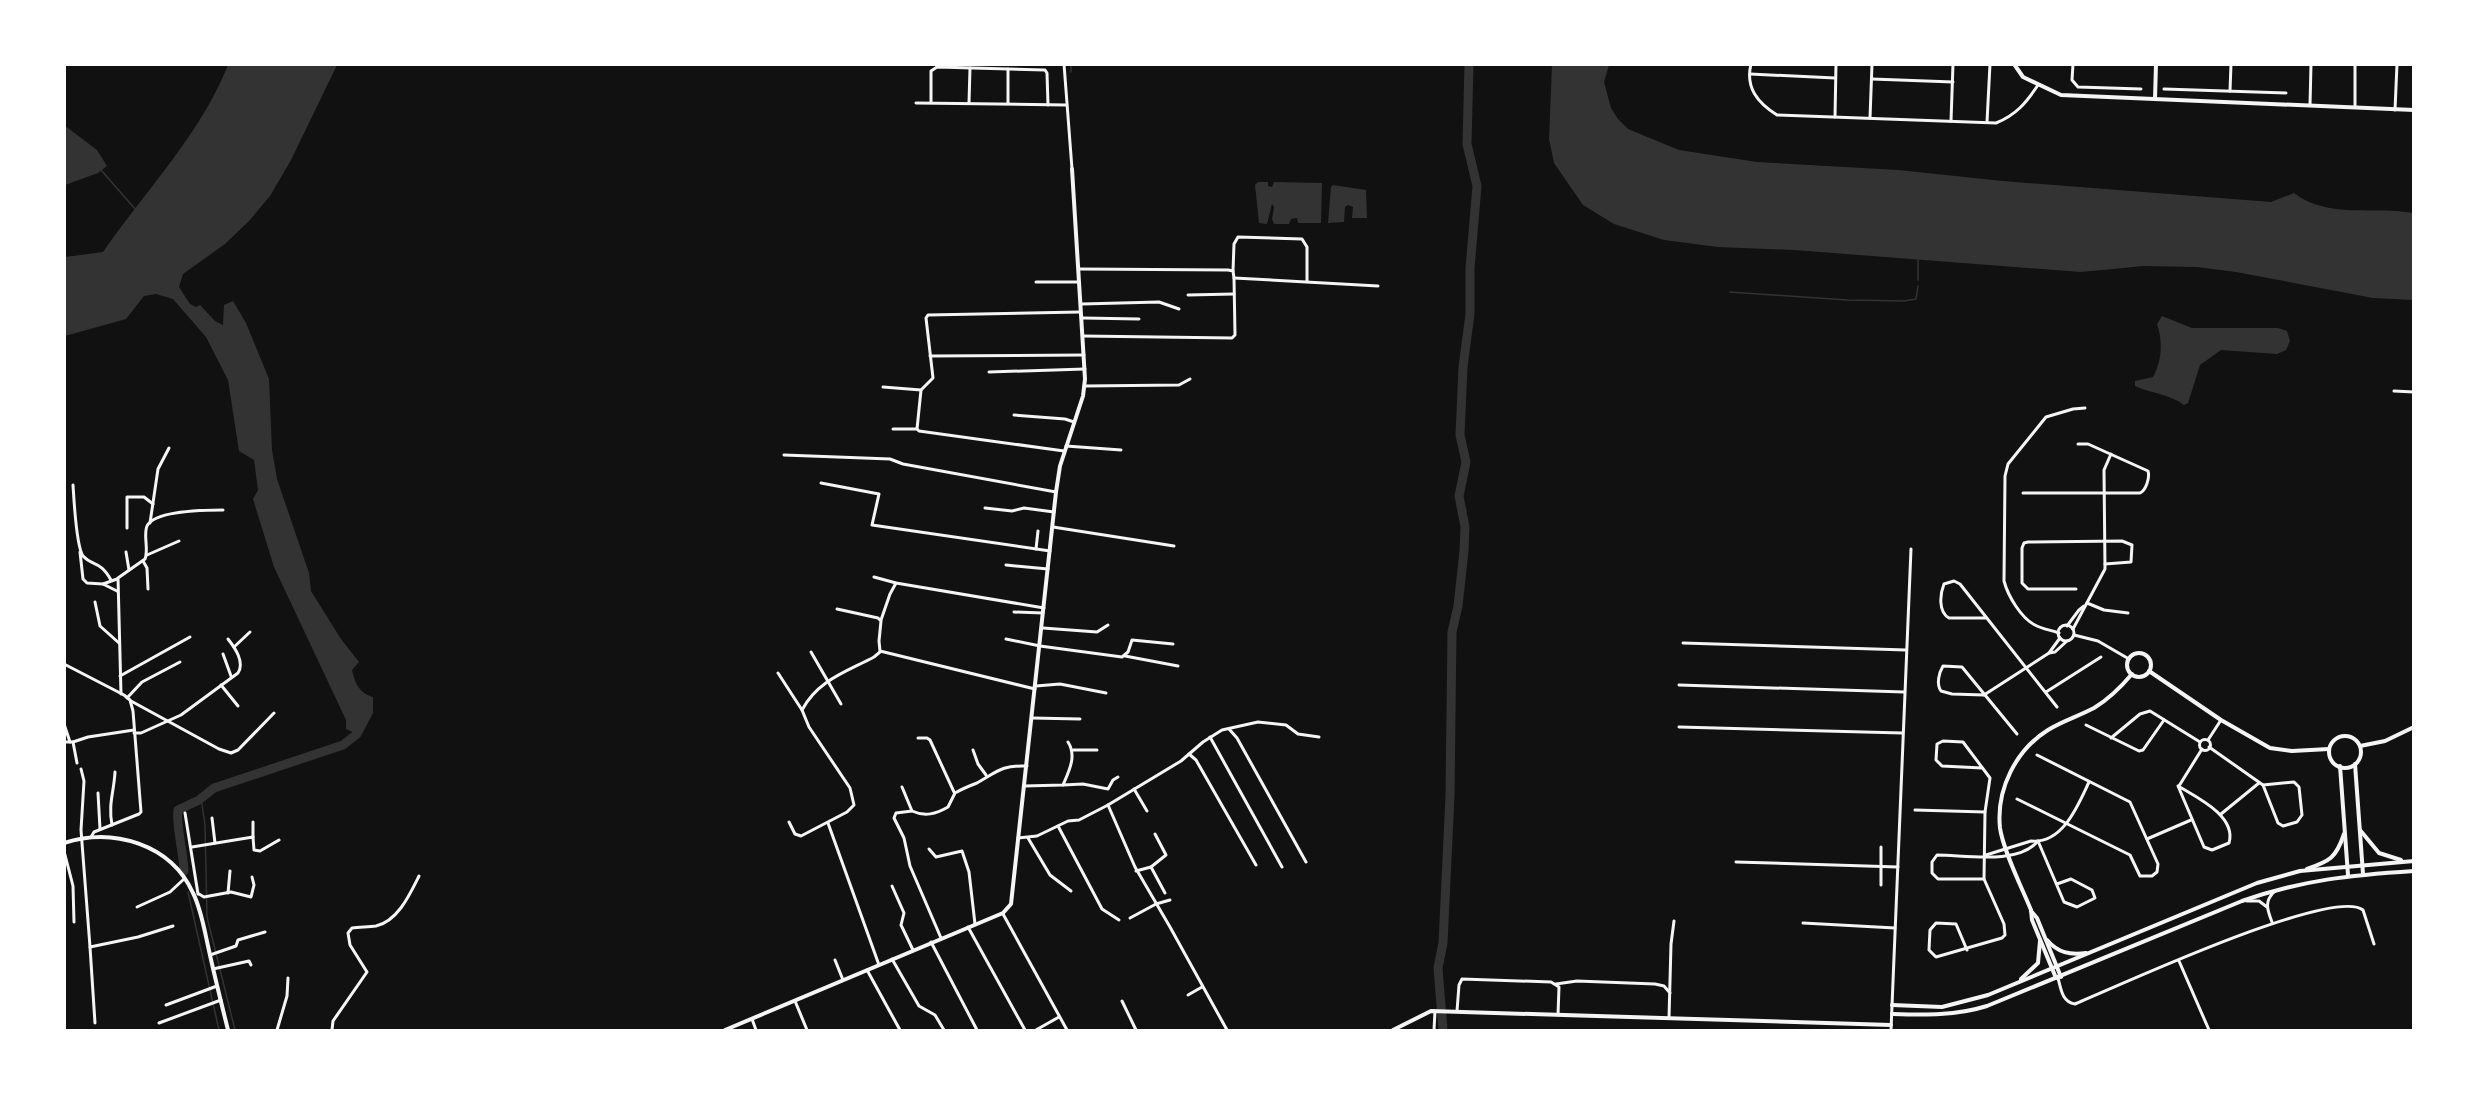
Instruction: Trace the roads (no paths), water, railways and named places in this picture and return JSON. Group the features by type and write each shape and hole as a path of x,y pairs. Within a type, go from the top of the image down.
{"street":[{"path":"725,1030 1003,914 1008,909 1013,894 1056,492 1064,451 1085,386 1083,318 1064,64"},
{"path":"1751,64 1751,89 1761,105 1777,115 1996,123 2011,117 2023,106 2038,85"},
{"path":"1835,117 1836,64"},
{"path":"1870,118 1872,64"},
{"path":"1951,121 1953,64"},
{"path":"1987,122 1989,64"},
{"path":"2014,64 2023,77 2061,95 2414,110"},
{"path":"2073,64 2072,80 2078,87 2141,89"},
{"path":"2155,99 2156,64"},
{"path":"2230,91 2231,64"},
{"path":"2310,105 2311,64"},
{"path":"2355,64 2355,107"},
{"path":"2395,110 2397,64"},
{"path":"931,102 933,68 970,68 1046,71 1048,105"},
{"path":"969,103 970,68"},
{"path":"1008,69 1008,103"},
{"path":"1750,74 1835,78"},
{"path":"1872,79 1953,82"},
{"path":"2164,89 2286,93"},
{"path":"916,103 1066,105"},
{"path":"1083,336 1228,340 1235,335 1233,271 1234,244 1238,237 1302,239 1307,247 1307,281"},
{"path":"1079,269 1233,271"},
{"path":"1234,278 1378,286"},
{"path":"1036,282 1080,282"},
{"path":"1188,295 1234,294"},
{"path":"1082,304 1159,302 1179,309"},
{"path":"917,429 921,390 933,378 926,323 928,315 1082,312"},
{"path":"1083,318 1139,319"},
{"path":"930,356 1084,355"},
{"path":"990,372 1085,369"},
{"path":"1085,386 1179,385 1190,379"},
{"path":"883,387 921,390"},
{"path":"2394,392 2414,392"},
{"path":"2067,641 2060,635 2029,621 2007,592 2004,582 2005,476 2008,464 2046,417 2085,408"},
{"path":"1014,415 1065,419 1074,422"},
{"path":"893,429 917,429 1064,451"},
{"path":"2023,494 2142,493 2149,476 2148,471 2088,444 2078,444"},
{"path":"1066,446 1121,450"},
{"path":"150,523 158,469 169,448"},
{"path":"2074,635 2073,629 2105,568 2104,470 2111,454"},
{"path":"784,455 890,459 903,464 1056,492"},
{"path":"821,483 879,494 872,525 1050,551"},
{"path":"73,485 83,579 87,583 103,584 117,591"},
{"path":"128,528 127,497 144,497 153,504"},
{"path":"985,508 1012,511 1024,508 1054,512"},
{"path":"103,584 117,579 144,561 147,555 146,528 150,523 179,511 223,510"},
{"path":"1053,527 1174,546"},
{"path":"1036,549 1038,531"},
{"path":"147,555 179,541"},
{"path":"2076,589 2028,589 2024,587 2022,548 2024,543 2128,542 2133,549 2131,562 2105,564"},
{"path":"1891,1030 1911,549"},
{"path":"80,550 87,559 102,566 111,580"},
{"path":"126,552 129,570"},
{"path":"144,561 147,568 148,590"},
{"path":"1006,565 1048,569"},
{"path":"874,577 1044,610"},
{"path":"117,579 121,694"},
{"path":"1985,618 1944,616 1941,611 1944,584 1954,581 1960,584 2057,707"},
{"path":"880,651 881,621 896,583"},
{"path":"95,602 100,626 119,642"},
{"path":"2049,653 2060,635 2060,628 2067,626 2086,604"},
{"path":"2086,604 2104,610 2128,613"},
{"path":"837,609 878,618 881,621"},
{"path":"1014,612 1044,610"},
{"path":"64,624 64,697"},
{"path":"1043,628 1097,632 1108,625"},
{"path":"2067,626 2073,629"},
{"path":"234,647 250,632"},
{"path":"2017,734 1984,695 1962,667 1943,666 1939,673 1938,688 1941,691 1952,694 1984,695 2049,653 2055,652 2074,635"},
{"path":"2074,635 2098,641 2129,659"},
{"path":"120,676 190,638"},
{"path":"64,742 134,732 170,721 201,703 231,676 238,673 241,666 234,647 228,639"},
{"path":"1006,639 1178,666"},
{"path":"1125,656 1132,640 1173,644"},
{"path":"1683,643 1906,650"},
{"path":"802,711 805,704 828,681 874,657 880,651"},
{"path":"880,651 1035,687 1060,684 1106,693"},
{"path":"811,652 842,704"},
{"path":"223,654 231,676"},
{"path":"2135,654 2145,656 2150,661 2149,671 2142,676 2132,674 2127,666 2129,659 2135,654"},
{"path":"2046,692 2101,657"},
{"path":"91,837 94,832 141,812 134,732 128,699 142,682 180,662"},
{"path":"65,664 219,750 231,753 238,750 274,713"},
{"path":"2149,671 2221,720 2270,748 2292,751 2329,749"},
{"path":"778,673 802,711 809,727 850,788 854,802 852,808 828,823 798,836 789,822"},
{"path":"2132,674 2104,701 2049,729 2033,741 2010,773 2002,796 2001,830 2007,849 2031,910 2047,940 2064,998 2068,1003 2075,1004 2272,922 2311,911 2356,906 2363,910 2374,944"},
{"path":"221,685 238,706"},
{"path":"1679,685 1904,692"},
{"path":"798,705 805,704"},
{"path":"2111,738 2146,711 2150,711 2200,741 2208,740"},
{"path":"1032,718 1080,719"},
{"path":"2086,725 2136,750 2143,750 2164,720"},
{"path":"2221,720 2208,740 2209,747 2261,784 2278,823 2291,825 2301,819 2299,787 2294,782 2261,784 2221,814"},
{"path":"1018,838 1028,838 1068,820 1079,820 1108,805 1189,754 1210,737 1229,728 1258,722 1286,725 1298,734 1319,737"},
{"path":"64,724 75,745 77,763"},
{"path":"1679,727 1902,733"},
{"path":"2360,746 2385,741 2414,727"},
{"path":"1229,728 1237,738 1306,862"},
{"path":"2355,764 2340,766 2332,760 2329,749 2334,740 2344,736 2354,738 2360,746 2360,756 2355,764 2364,874"},
{"path":"1210,737 1282,867"},
{"path":"918,738 927,738 930,741 955,793"},
{"path":"1968,950 1956,924 1940,922 1931,926 1929,950 1936,957 1968,950 2005,935 2004,924 1984,879 1985,812 1990,778 1963,742 1943,741 1937,744 1936,760 1942,766 1982,768"},
{"path":"2200,741 2199,747 2202,749"},
{"path":"1063,785 1072,763 1072,750 1068,742"},
{"path":"2178,786 2202,749 2209,747"},
{"path":"973,750 978,764 987,775"},
{"path":"1072,750 1097,750"},
{"path":"1189,754 1196,760 1256,865"},
{"path":"2017,799 2130,855 2140,876 2145,878 2152,876 2158,869 2158,864 2130,801 2037,755"},
{"path":"941,938 913,874 904,838 894,818 896,813 912,811 924,815 940,812 948,807 955,793 987,775 1003,768 1027,766"},
{"path":"2340,766 2348,875"},
{"path":"81,769 84,781 82,838 95,1023"},
{"path":"112,825 109,805 115,772"},
{"path":"1024,786 1083,784 1108,789 1113,780 1118,777"},
{"path":"1984,879 1938,879 1932,873 1933,858 1936,855 1995,858 2010,856 2033,846 2068,824 2089,782"},
{"path":"2178,786 2221,814 2230,834 2230,841 2226,845 2212,850 2204,847 2178,786"},
{"path":"902,787 912,811"},
{"path":"1134,789 1148,811"},
{"path":"98,793 100,830"},
{"path":"2184,803 2186,797 2195,796"},
{"path":"1108,805 1136,870 1227,1030"},
{"path":"1915,810 1985,812"},
{"path":"185,813 192,847 196,894 217,968 217,986 228,1030"},
{"path":"212,818 216,843"},
{"path":"2147,839 2191,820"},
{"path":"253,822 256,851 279,840"},
{"path":"828,823 879,965"},
{"path":"1058,826 1102,909 1119,921"},
{"path":"1892,1005 1950,1006 1988,995 2257,884 2333,858 2340,848 2345,830"},
{"path":"2360,830 2379,853 2406,861"},
{"path":"1136,870 1151,867 1166,855 1155,834"},
{"path":"64,843 82,838 114,837 151,848 173,865 196,894 205,897 228,893 251,897 254,885 252,877"},
{"path":"192,847 253,837"},
{"path":"1028,838 1050,875 1071,891"},
{"path":"1984,856 1995,850 2038,841"},
{"path":"2038,841 2064,902 2077,907 2095,898 2092,890 2071,879 2057,884"},
{"path":"1881,847 1881,885"},
{"path":"929,849 936,857 962,851 969,872 975,924"},
{"path":"64,851 73,886 74,922"},
{"path":"2300,871 2414,861"},
{"path":"1736,862 1898,867"},
{"path":"1151,867 1165,893"},
{"path":"228,893 230,871"},
{"path":"1892,1014 1944,1015 1964,1013 1987,1006 2242,901 2279,888 2348,875 2414,871"},
{"path":"332,1030 333,1021 367,976 367,972 350,945 348,933 352,928 378,925 393,919 411,893 419,876"},
{"path":"138,907 170,892 185,879"},
{"path":"892,886 904,913 901,925 913,950"},
{"path":"2272,922 2267,907 2269,897 2279,888"},
{"path":"1130,918 1156,904 1170,900"},
{"path":"2242,901 2259,901 2267,907"},
{"path":"2031,910 2032,921 2040,942 2054,967"},
{"path":"1003,914 1067,1030"},
{"path":"1670,1018 1674,921"},
{"path":"1803,923 1895,928"},
{"path":"90,947 138,937 172,926"},
{"path":"968,927 1024,1030"},
{"path":"213,954 236,946 238,940 243,937 265,932"},
{"path":"2047,940 2058,950 2072,954 2091,952"},
{"path":"932,942 977,1030"},
{"path":"2015,983 2032,971 2038,963 2040,942"},
{"path":"892,959 919,1006 935,1015 944,1030"},
{"path":"835,960 843,980"},
{"path":"217,968 249,961 251,965"},
{"path":"2179,961 2209,1030"},
{"path":"867,970 900,1030"},
{"path":"277,1030 287,996 288,978"},
{"path":"1457,1011 1460,982 1466,978 1556,984 1577,981 1654,984 1664,986 1670,993"},
{"path":"1556,984 1559,987 1558,1015"},
{"path":"166,1005 217,986"},
{"path":"1188,995 1203,987"},
{"path":"159,1023 221,1000"},
{"path":"795,1001 807,1030"},
{"path":"1122,1001 1136,1030"},
{"path":"1393,1030 1427,1011 1891,1025"},
{"path":"1434,1030 1436,1011"},
{"path":"1035,1030 1059,1017"},
{"path":"752,1019 756,1030"}],"waterway":[{"path":"1071,64 1071,72"},
{"path":"1443,1030 1438,968 1443,943 1450,796 1452,632 1458,606 1464,551 1465,527 1459,496 1466,462 1460,435 1477,186 1467,144 1469,64"},
{"path":"101,170 136,210"},
{"path":"1918,257 1918,280"},
{"path":"1730,292 1847,300 1904,301 1916,299 1918,286"},
{"path":"184,871 178,810 199,800 214,788 343,745 357,734 356,723"},
{"path":"201,798 205,825 207,917 235,1030"},
{"path":"188,892 219,1030"}]}
